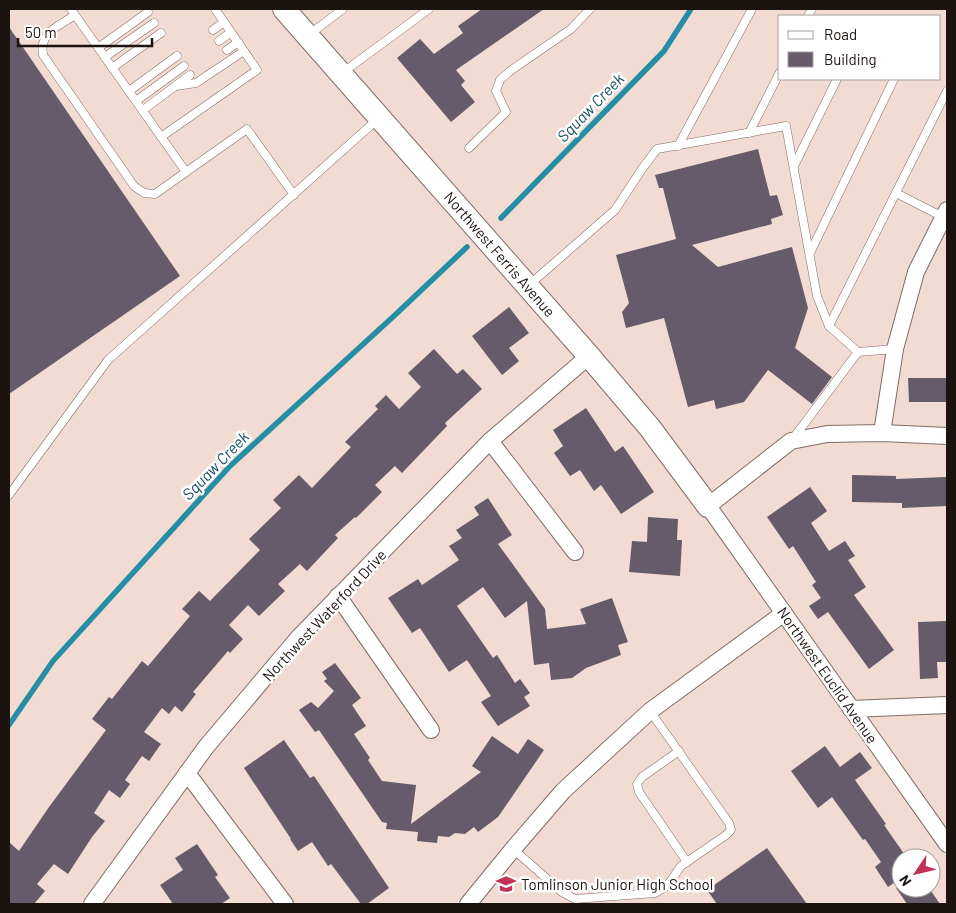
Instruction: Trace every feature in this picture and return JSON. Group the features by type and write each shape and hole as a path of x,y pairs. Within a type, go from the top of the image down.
{"street":[{"name":"Northwest Ferris Avenue","path":"284,9 589,356 650,428 708,506"},
{"path":"882,433 895,349 916,272 945,214"},
{"name":"Northwest Waterford Drive","path":"92,904 206,747 299,637 490,441 589,356"},
{"path":"708,506 791,441 827,434 882,433 947,436"},
{"path":"490,441 575,552"},
{"name":"Northwest Euclid Avenue","path":"708,506 947,844"},
{"path":"338,596 431,730"},
{"path":"468,904 563,791 650,711 784,613"},
{"path":"851,709 947,705"},
{"path":"187,773 285,904"}],"lane":[{"path":"137,20 140,9"},
{"path":"161,137 257,70 215,9"},
{"path":"308,36 343,9"},
{"path":"340,74 429,9"},
{"path":"469,148 506,112 496,91 500,80 571,29 590,9"},
{"path":"678,146 752,9"},
{"path":"186,172 73,12 44,37 41,46 43,55 134,186 144,194 155,194 186,172 246,129 294,195"},
{"path":"98,48 148,12"},
{"path":"105,57 154,22"},
{"path":"213,30 224,22"},
{"path":"220,40 231,32"},
{"path":"112,68 161,33"},
{"path":"227,50 238,42"},
{"path":"176,86 196,83 244,51"},
{"path":"129,91 177,56"},
{"path":"136,101 184,66"},
{"path":"142,110 190,75"},
{"path":"750,133 778,76"},
{"path":"794,166 836,80"},
{"path":"810,253 894,80"},
{"path":"828,326 947,91"},
{"path":"9,495 108,360 379,118"},
{"path":"528,286 615,210 656,149 786,126 817,296 828,326 858,352 895,349"},
{"path":"896,193 945,214"},
{"path":"791,441 858,352"},
{"path":"513,849 562,892 575,899 655,893 667,886 681,866 731,830 729,823 650,711"},
{"path":"679,751 642,777 638,784 639,792 687,862"}],"building":[{"path":"482,9 544,9 456,70 465,81 461,85 475,102 451,122 397,58 420,39 434,54 463,33 458,26"},
{"path":"9,27 180,276 9,394"},
{"path":"758,149 770,196 777,195 783,215 771,219 772,224 692,245 718,267 792,247 808,308 795,348 832,377 812,404 768,370 744,402 716,409 714,400 688,407 664,318 626,328 622,312 629,303 616,255 676,239 663,188 659,188 655,175"},
{"path":"509,307 529,333 509,348 519,361 502,375 472,336"},
{"path":"434,349 457,374 463,369 482,389 445,423 447,426 402,473 395,466 375,485 382,492 356,518 335,535 338,538 307,571 300,564 278,584 285,591 259,616 248,605 229,625 243,639 230,653 228,651 193,692 196,694 182,712 175,706 169,714 162,708 144,732 161,744 149,761 142,756 125,780 130,784 120,798 109,790 94,813 105,821 92,837 68,874 54,864 37,884 45,891 34,904 9,904 9,842 19,851 106,730 92,719 109,697 112,699 142,661 148,666 190,616 182,609 199,591 210,601 260,550 249,539 281,508 273,500 299,475 312,488 351,447 345,442 378,409 375,406 386,395 399,409 421,387 408,373"},
{"path":"908,378 947,378 947,402 909,402"},
{"path":"586,408 615,452 623,446 654,492 621,514 601,485 594,491 580,470 570,476 554,453 563,446 553,430"},
{"path":"852,475 896,476 896,479 946,477 947,506 902,508 902,503 852,502"},
{"path":"810,487 827,511 811,523 829,551 845,541 855,556 848,560 866,587 854,595 894,650 869,669 828,612 818,619 809,606 821,598 812,585 816,582 793,546 789,549 767,517"},
{"path":"488,498 512,535 498,544 545,609 547,629 586,624 580,609 612,598 628,642 618,645 621,655 586,668 572,678 551,680 549,663 534,665 527,601 505,618 483,587 457,606 493,658 497,655 515,683 520,679 530,693 524,697 530,706 498,726 481,702 491,696 467,660 449,672 420,628 412,633 388,598 418,579 422,585 459,560 449,546 462,538 456,530 479,515 474,507"},
{"path":"648,517 678,519 677,540 682,540 680,576 629,572 632,541 647,542"},
{"path":"947,621 947,662 937,662 938,678 920,679 918,622"},
{"path":"335,663 361,698 352,705 366,726 354,734 370,758 368,760 382,781 416,785 411,824 481,772 472,766 492,736 518,754 528,739 544,750 498,817 478,832 474,827 465,834 455,833 449,837 438,836 437,843 417,841 418,832 386,829 387,823 382,822 319,730 315,732 299,710 311,702 318,708 334,691 324,681 327,679 322,672"},
{"path":"284,740 310,778 314,776 389,888 367,904 361,904 331,864 328,866 312,842 298,851 244,768"},
{"path":"825,746 840,767 860,752 872,768 855,780 886,824 884,825 900,848 891,848 891,885 888,887 875,867 881,862 832,797 818,808 791,771"},
{"path":"197,844 218,875 215,877 230,898 221,904 173,904 160,885 183,870 175,858"},
{"path":"767,848 807,904 717,904 707,890"},
{"path":"903,898 936,898 940,904 907,904"}],"waterway":[{"name":"Squaw Creek","path":"501,218 664,51 691,9"},
{"name":"Squaw Creek","path":"9,725 53,661 230,466 467,247"}],"place":[{"name":"Tomlinson Junior High School","path":"506,884"}]}
